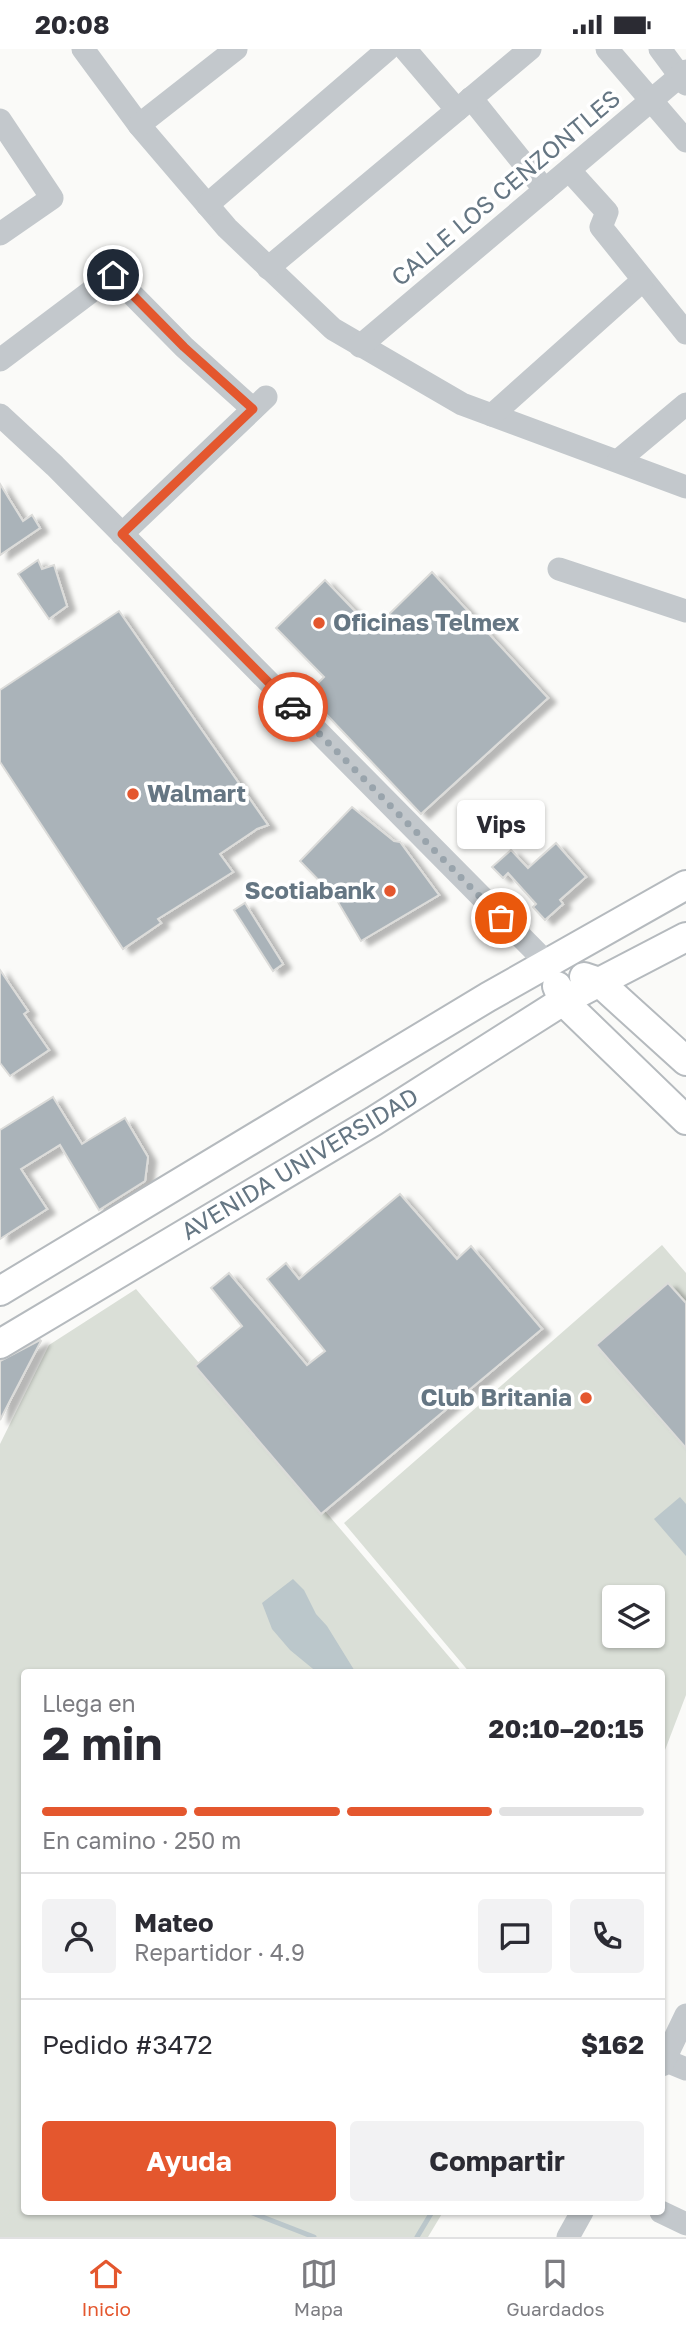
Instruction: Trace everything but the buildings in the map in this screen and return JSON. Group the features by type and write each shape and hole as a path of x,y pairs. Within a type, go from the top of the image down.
{"main road":[{"name":"AVENIDA UNIVERSIDAD","path":"0,1291 488,997 686,884"},
{"name":"AVENIDA UNIVERSIDAD","path":"0,1344 374,1121 563,1002 686,937"},
{"path":"548,964 599,982 686,1061"},
{"path":"548,964 563,1002 686,1120"}],"street":[{"path":"83,49 139,125 207,205 268,268 333,329 462,404 686,487"},
{"path":"139,125 236,49"},
{"path":"268,268 530,49"},
{"path":"607,49 686,141"},
{"path":"660,49 684,77"},
{"path":"207,205 390,50 464,104 545,190"},
{"name":"CALLE LOS CENZONTLES","path":"360,346 651,101 684,77"},
{"path":"0,120 52,198 0,234"},
{"path":"569,170 607,212 601,227 686,333"},
{"path":"0,360 113,275 184,347 259,403 122,534"},
{"path":"492,415 642,281"},
{"path":"619,460 686,404"},
{"path":"0,415 55,466 548,964"},
{"path":"559,569 686,611"},
{"path":"665,2058 686,2015"},
{"path":"665,2063 686,2069"},
{"path":"665,2214 686,2224"},
{"path":"568,2237 580,2215"}],"shaded area":[{"name":"Club Britania","path":"662,1245 686,1273 686,1695 665,1750 665,1669 467,1669 344,1523"},
{"path":"136,1289 460,1669 21,1669 21,2215 441,2215 428,2237 0,2237 0,1444 49,1345"},
{"path":"680,1497 686,1504 686,1556 654,1519"},
{"path":"293,1579 304,1590 316,1614 327,1626 354,1669 313,1669 290,1650 272,1629 262,1603"}],"waterway":[{"path":"258,2215 314,2237"},
{"path":"417,2237 430,2215"}],"way so far":[{"path":"293,707 501,918"}],"place":[{"name":"Oficinas Telmex","path":"319,623"},
{"name":"Walmart","path":"133,794"},
{"name":"Scotiabank","path":"390,891"},
{"name":"Vips","path":"501,918"},
{"name":"Club Britania","path":"586,1398"}],"route":[{"path":"113,275 184,347 253,409 122,534 293,707"}]}
